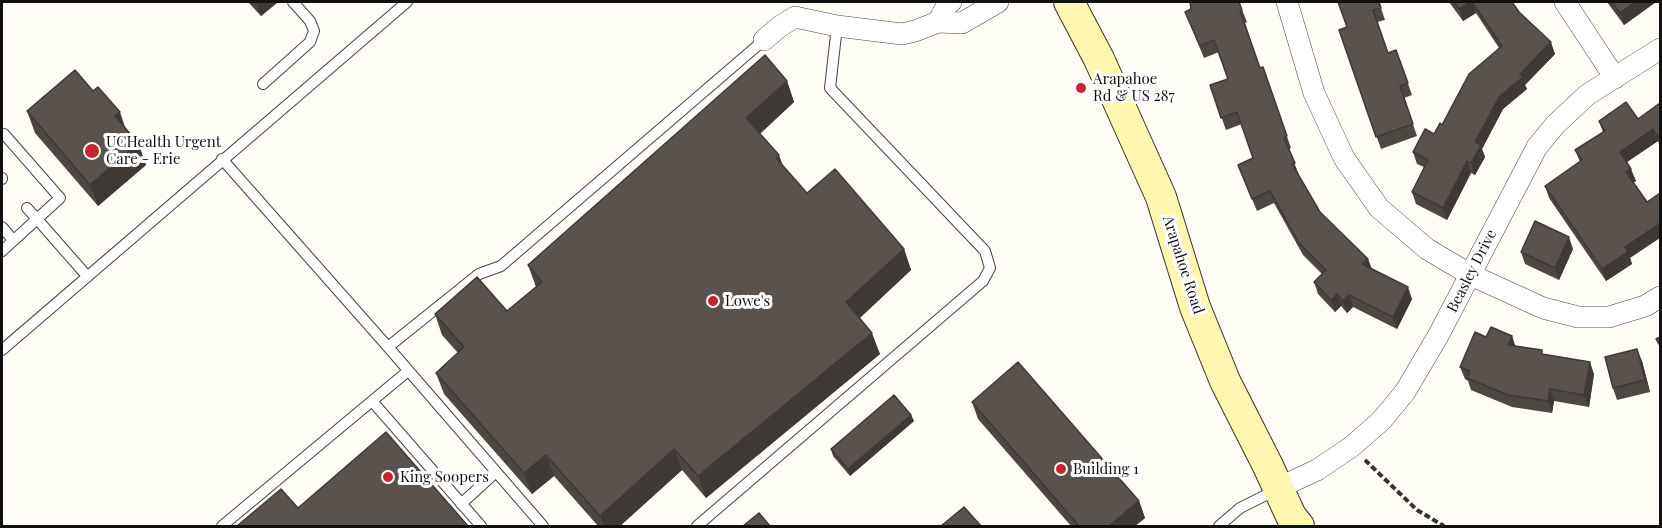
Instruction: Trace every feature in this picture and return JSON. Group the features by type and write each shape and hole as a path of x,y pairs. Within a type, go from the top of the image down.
{"main road":[{"name":"Arapahoe Road","path":"1069,2 1099,59 1146,161 1164,206 1195,307 1236,406 1291,516 1299,526"}],"street":[{"path":"938,22 951,2"},
{"path":"764,40 795,17 837,26 902,34 938,22 962,23 998,2"},
{"path":"1287,2 1314,93 1344,158 1379,208 1427,249 1471,275 1542,308 1578,317 1609,317 1645,306 1660,297"},
{"path":"1565,2 1615,78"},
{"name":"Beasley Drive","path":"1278,488 1317,470 1351,447 1381,421 1406,392 1471,275 1537,147 1555,125 1587,95 1660,50"}],"lane":[{"path":"263,84 310,42 314,31 310,21 293,2"},
{"path":"2,350 407,2"},
{"path":"697,526 982,281 990,268 985,251 830,88 837,26"},
{"path":"388,347 479,274 501,266 764,40"},
{"path":"2,136 4,134 60,198 2,251"},
{"path":"222,159 543,526"},
{"path":"27,208 87,276"},
{"path":"2,227 13,240"},
{"path":"222,526 408,371"},
{"path":"372,401 481,526"},
{"path":"461,504 496,472"},
{"path":"1219,526 1240,508 1278,488"}],"path":[{"path":"1351,447 1417,510 1444,526"}],"building":[{"path":"1190,2 1239,2 1260,68 1263,67 1287,136 1284,138 1295,163 1292,164 1320,212 1368,259 1362,264 1408,287 1393,317 1349,295 1343,301 1337,294 1331,300 1314,282 1326,270 1299,243 1270,191 1252,199 1238,165 1253,158 1237,112 1221,118 1210,85 1228,79 1214,40 1200,46 1185,12 1191,9"},
{"path":"1338,2 1379,2 1381,8 1373,10 1388,53 1396,50 1408,83 1400,86 1413,124 1376,137 1339,30 1347,27"},
{"path":"1454,2 1470,2 1459,9"},
{"path":"1472,2 1512,2 1519,12 1551,42 1520,74 1523,77 1499,97 1475,142 1481,145 1471,163 1467,161 1443,208 1412,192 1428,160 1413,152 1425,129 1434,134 1440,123 1442,125 1469,74 1502,46"},
{"path":"1612,2 1635,2 1620,13"},
{"name":"Lowe's","path":"765,55 787,81 746,118 779,155 776,158 807,193 835,169 904,249 846,302 872,333 698,476 674,449 600,516 546,455 524,473 436,373 464,347 435,314 477,277 507,311 542,282 528,265"},
{"name":"UCHealth Urgent Care - Erie","path":"75,70 93,91 98,87 120,112 115,116 138,143 90,185 27,111"},
{"path":"1626,102 1638,119 1660,103 1660,140 1653,129 1620,152 1631,169 1626,172 1647,202 1660,193 1660,223 1625,247 1628,252 1602,269 1545,186 1582,160 1575,150 1605,131 1599,121"},
{"path":"1535,221 1569,237 1555,268 1521,252"},
{"path":"1491,327 1512,336 1508,345 1542,350 1542,354 1590,362 1584,395 1550,389 1548,401 1508,395 1467,378 1470,371 1460,367 1475,332 1486,337"},
{"path":"1637,349 1645,380 1613,388 1605,357"},
{"name":"Building 1","path":"1018,362 1139,501 1109,526 1079,526 972,402"},
{"path":"894,395 911,415 848,469 831,449"},
{"name":"King Soopers","path":"386,432 468,526 237,526 281,489 298,508"},
{"path":"964,507 981,526 941,526"},
{"path":"759,513 770,526 743,526"}],"place":[{"name":"Arapahoe Rd & US 287","path":"1081,88"},
{"name":"UCHealth Urgent Care - Erie","path":"92,151"},
{"name":"Lowe's","path":"713,301"},
{"name":"Building 1","path":"1061,469"},
{"name":"King Soopers","path":"388,477"}]}
